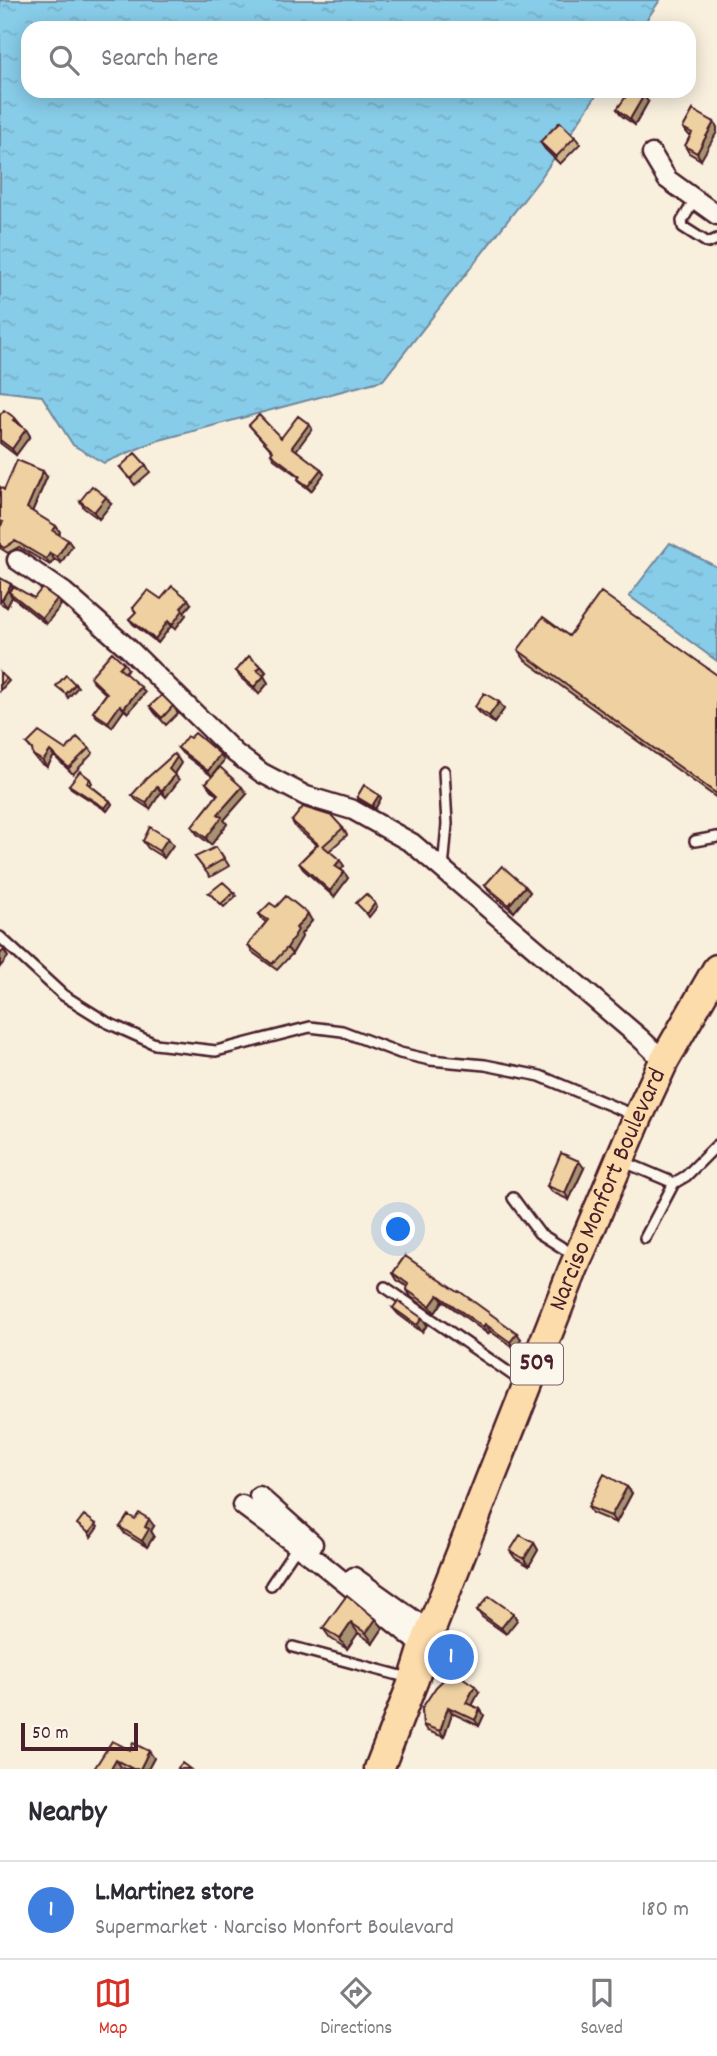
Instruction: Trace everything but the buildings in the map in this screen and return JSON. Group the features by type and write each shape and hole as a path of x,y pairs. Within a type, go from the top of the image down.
{"main road":[{"name":"Narciso Monfort Boulevard","path":"379,1769 578,1258 664,1061 717,969"}],"street":[{"path":"652,153 667,178 694,201 717,215"},
{"path":"17,560 64,592 129,649 235,752 262,773 306,796 353,810 412,844 664,1061"},
{"path":"259,1496 427,1640"},
{"path":"242,1505 427,1640"}],"lane":[{"path":"694,201 681,221 682,227 708,243 717,239"},
{"path":"443,869 447,824 444,771"},
{"path":"695,841 717,837"},
{"path":"0,937 63,995 107,1023 155,1044 216,1051 310,1027 342,1031 400,1053 430,1060 485,1065 540,1076 638,1117"},
{"path":"645,1237 674,1183 686,1176 717,1145"},
{"path":"621,1160 674,1183"},
{"path":"513,1198 539,1233 578,1258"},
{"path":"385,1287 528,1386"},
{"path":"271,1585 298,1545"},
{"path":"293,1647 414,1679"}],"water":[{"path":"0,0 660,0 646,21 21,21 21,98 594,98 540,179 383,380 156,441 104,463 73,445 42,396 0,391"},
{"path":"670,543 717,567 717,661 629,596"}],"place":[{"name":"L.Martinez store","path":"451,1657"}]}
